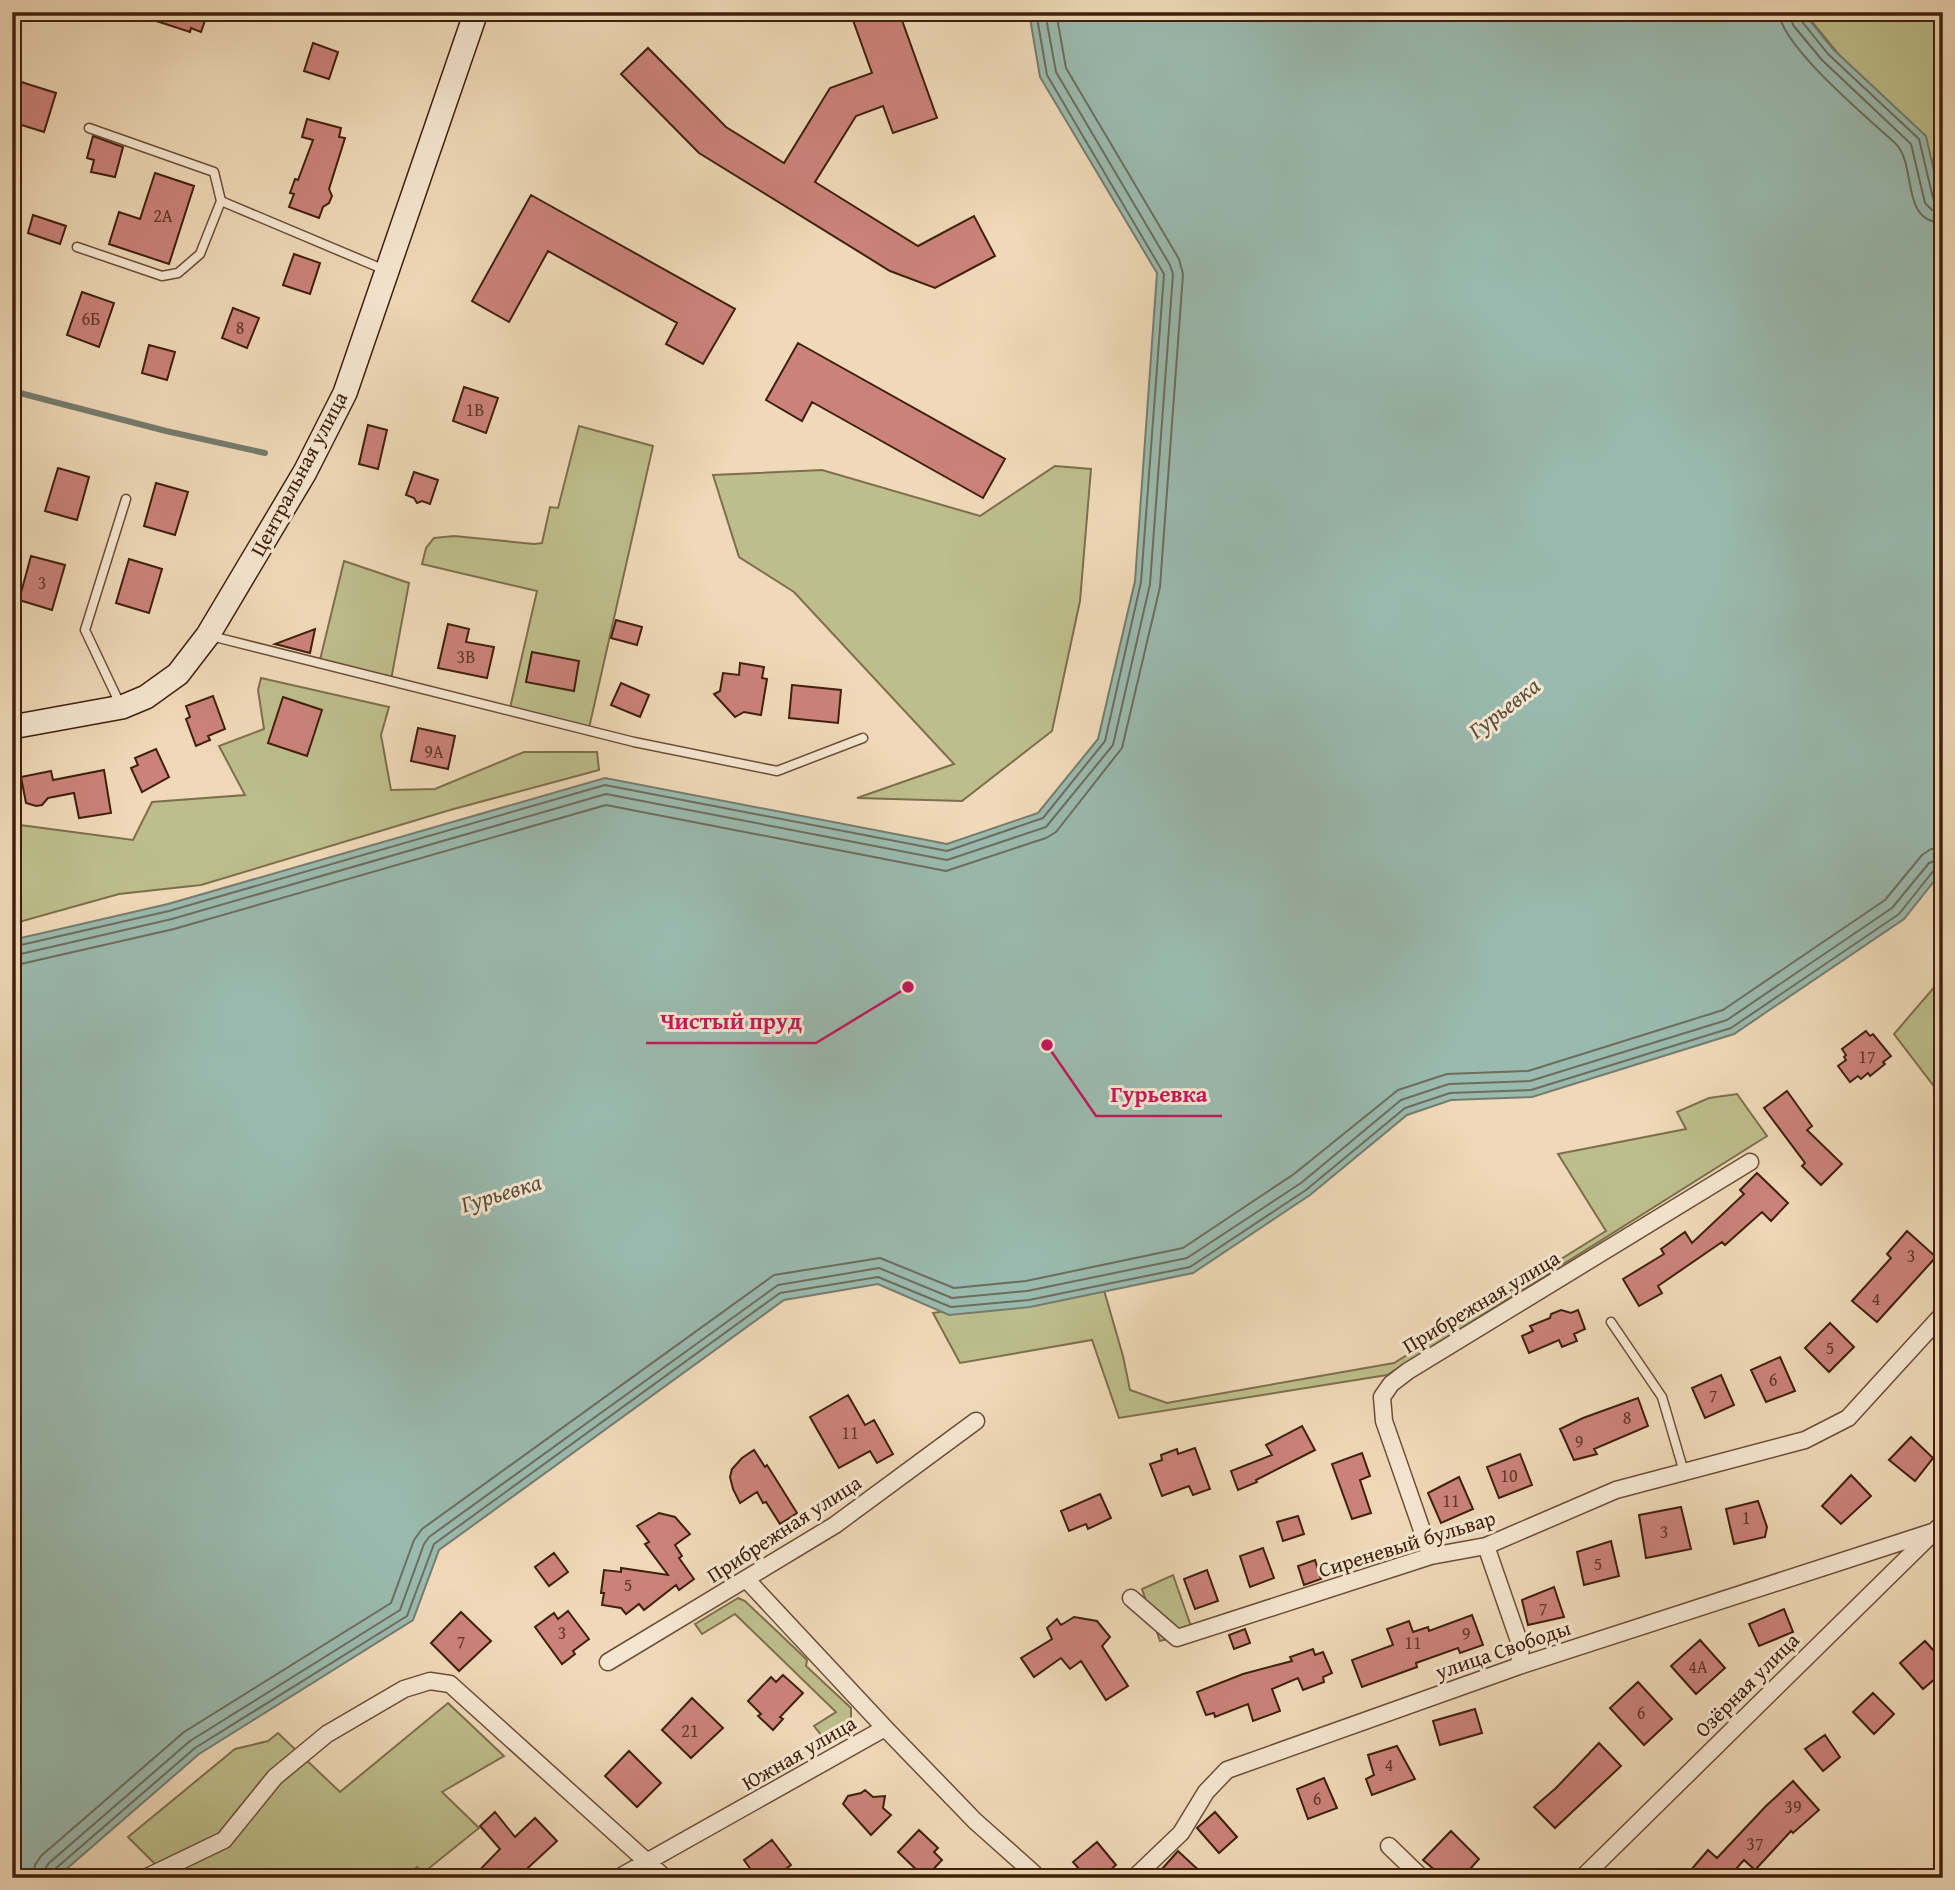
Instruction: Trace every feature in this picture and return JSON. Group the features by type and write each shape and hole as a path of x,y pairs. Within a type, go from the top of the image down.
{"main road":[{"name":"Центральная улица","path":"12,727 122,707 146,697 178,674 208,635 305,472 345,393 476,12"}],"street":[{"name":"Прибрежная улица","path":"1432,1556 1384,1422 1382,1397 1391,1384 1408,1371 1750,1162"},
{"name":"Сиреневый бульвар","path":"1131,1598 1177,1638 1432,1556 1486,1546 1616,1490 1805,1440 1849,1418 1943,1314"},
{"name":"Прибрежная улица","path":"608,1662 835,1525 976,1421"},
{"name":"улица Свободы","path":"1134,1878 1181,1833 1206,1792 1227,1770 1519,1665 1938,1528"},
{"name":"Озёрная улица","path":"1582,1878 1938,1528"},
{"path":"1486,1546 1521,1647 1519,1665"},
{"path":"746,1579 885,1728"},
{"path":"145,1878 224,1840 275,1777 327,1734 404,1689 430,1681 450,1684 665,1878"},
{"name":"Южная улица","path":"618,1878 885,1728 975,1821 1039,1878"},
{"path":"1389,1846 1422,1878"}],"lane":[{"path":"77,247 162,276 178,273 200,254 222,201 214,172 89,128"},
{"path":"222,201 388,271"},
{"path":"122,707 85,631 126,499"},
{"path":"208,635 621,738 777,771 863,738"},
{"path":"1611,1322 1662,1397 1684,1472"}],"green space":[{"path":"1804,12 1943,12 1943,173 1922,147 1888,115"},
{"path":"579,426 653,446 589,728 510,708 537,591 422,564 426,548 434,538 454,536 542,543 550,507 558,508"},
{"path":"1055,466 1091,469 1080,601 1052,731 962,801 857,798 954,764 794,592 739,557 713,475 822,470 980,516"},
{"path":"344,561 409,583 391,680 319,664"},
{"path":"261,678 389,707 381,735 391,790 435,789 524,752 597,752 599,770 450,810 201,885 119,894 12,924 12,824 133,840 152,802 245,795 219,746 264,729 258,690"},
{"path":"1943,977 1943,1098 1894,1034"},
{"path":"1737,1094 1767,1136 1387,1375 1119,1418 1092,1340 960,1363 933,1313 1032,1297 1101,1280 1130,1390 1167,1403 1394,1363 1606,1231 1558,1154 1686,1129 1677,1112 1709,1098"},
{"path":"1173,1575 1193,1632 1160,1641 1142,1589"},
{"path":"738,1598 745,1601 807,1660 806,1666 851,1708 851,1718 822,1736 814,1726 836,1712 735,1614 702,1634 695,1624"},
{"path":"448,1703 504,1756 442,1792 479,1828 423,1873 417,1867 403,1878 169,1878 128,1837 235,1749 268,1741 278,1733 340,1792"}],"water":[{"path":"1029,12 1803,12 1833,49 1926,136 1943,211 1943,870 1904,919 1734,1034 1532,1097 1451,1100 1407,1115 1310,1195 1193,1273 1030,1307 949,1315 878,1284 784,1300 439,1550 413,1620 199,1754 56,1878 12,1878 12,940 168,904 605,778 947,844 1038,813 1098,739 1135,581 1157,273 1040,77"}],"building":[{"path":"139,12 208,12 201,32 191,28 190,32 138,15"},
{"path":"850,12 899,12 937,118 893,133 883,106 856,116 815,182 918,246 974,216 995,256 935,288 890,271 699,153 621,74 648,48 726,127 784,163 830,88 872,73"},
{"path":"313,43 338,52 329,79 304,71"},
{"path":"18,81 56,93 44,132 12,122 12,101"},
{"path":"307,119 341,128 339,137 345,138 329,189 332,196 329,203 323,207 319,218 289,207 294,194 290,193 295,179 298,180 313,140 302,137"},
{"path":"93,136 123,147 115,177 91,172 94,160 87,158"},
{"path":"155,173 194,186 169,264 109,244 119,212 140,219"},
{"path":"531,195 735,309 703,364 666,344 677,323 548,251 509,322 472,301"},
{"path":"33,215 66,226 60,244 28,233"},
{"path":"294,254 320,263 310,294 283,285"},
{"path":"82,292 114,303 99,347 67,335"},
{"path":"233,308 259,318 247,348 222,338"},
{"path":"798,343 1005,459 983,498 812,402 802,421 766,400"},
{"path":"149,345 175,352 167,380 142,373"},
{"path":"464,387 498,398 486,433 453,421"},
{"path":"368,425 387,430 378,469 359,464"},
{"path":"58,468 89,477 77,520 45,511"},
{"path":"414,472 438,480 430,504 422,501 417,503 414,498 406,495"},
{"path":"156,483 188,492 175,535 144,526"},
{"path":"31,556 65,565 52,610 19,600"},
{"path":"129,559 162,569 149,613 116,603"},
{"path":"616,620 642,627 637,645 611,638"},
{"path":"448,624 469,629 466,642 494,647 487,678 438,668"},
{"path":"315,629 310,653 275,644"},
{"path":"532,652 579,661 574,691 526,682"},
{"path":"740,663 764,667 762,678 767,679 761,715 744,712 735,717 714,694 720,691 723,673 739,675"},
{"path":"621,683 649,695 640,717 611,705"},
{"path":"792,685 841,690 838,723 789,718"},
{"path":"213,696 225,729 208,736 210,740 196,746 186,719 190,717 186,706"},
{"path":"283,697 322,710 307,756 268,743"},
{"path":"418,728 455,736 448,769 411,761"},
{"path":"156,749 169,777 142,792 131,768 138,765 135,758"},
{"path":"104,770 111,813 79,818 74,793 48,798 42,805 26,803 21,777 51,771 53,780"},
{"path":"1866,1031 1870,1036 1873,1034 1891,1056 1870,1076 1868,1073 1861,1079 1858,1076 1850,1082 1838,1066 1846,1060 1842,1049"},
{"path":"1787,1091 1812,1126 1807,1130 1842,1164 1821,1185 1802,1166 1805,1163 1764,1108"},
{"path":"1757,1173 1788,1203 1771,1221 1762,1212 1725,1245 1722,1242 1658,1286 1662,1293 1639,1306 1623,1279 1664,1254 1661,1249 1685,1232 1692,1243 1744,1194 1740,1190"},
{"path":"1907,1231 1936,1257 1877,1322 1852,1301 1891,1258 1887,1254"},
{"path":"1561,1310 1571,1313 1578,1310 1585,1329 1574,1334 1577,1341 1562,1347 1559,1340 1529,1353 1522,1336 1533,1331 1530,1326"},
{"path":"1830,1323 1854,1347 1829,1372 1805,1348"},
{"path":"1780,1357 1795,1391 1766,1402 1751,1370"},
{"path":"1721,1375 1734,1405 1705,1418 1692,1388"},
{"path":"848,1395 865,1425 874,1420 893,1454 877,1463 870,1451 839,1468 810,1417"},
{"path":"1638,1398 1648,1426 1594,1449 1597,1454 1574,1460 1560,1429"},
{"path":"1302,1426 1315,1450 1238,1490 1231,1471 1272,1455 1266,1445"},
{"path":"1911,1437 1933,1458 1915,1481 1889,1460"},
{"path":"1195,1448 1210,1489 1193,1495 1189,1486 1162,1496 1150,1464 1162,1460 1161,1455 1177,1449 1178,1454"},
{"path":"754,1450 765,1467 767,1465 797,1513 780,1524 757,1492 740,1503 733,1489 730,1477 732,1469"},
{"path":"1362,1453 1370,1476 1360,1480 1371,1513 1352,1519 1332,1464"},
{"path":"1520,1454 1532,1485 1499,1498 1487,1467"},
{"path":"1851,1475 1871,1496 1841,1524 1822,1506"},
{"path":"1459,1477 1473,1509 1441,1523 1428,1493"},
{"path":"1100,1494 1111,1518 1088,1529 1086,1524 1069,1531 1061,1511"},
{"path":"1758,1501 1767,1527 1765,1537 1734,1544 1726,1509"},
{"path":"1681,1507 1691,1549 1646,1558 1639,1515"},
{"path":"659,1513 675,1517 690,1534 675,1545 682,1556 679,1558 694,1579 679,1590 676,1585 644,1610 639,1604 626,1614 621,1608 602,1605 604,1570 621,1572 621,1568 668,1575 645,1544 649,1542 637,1526"},
{"path":"1298,1516 1304,1534 1283,1541 1277,1522"},
{"path":"1611,1541 1619,1576 1584,1585 1577,1552"},
{"path":"1263,1548 1274,1578 1250,1587 1240,1556"},
{"path":"554,1553 568,1572 549,1586 535,1567"},
{"path":"1315,1560 1321,1579 1304,1585 1298,1566"},
{"path":"1207,1570 1218,1601 1195,1609 1184,1579"},
{"path":"1554,1587 1564,1617 1528,1625 1522,1600"},
{"path":"1784,1609 1793,1632 1759,1646 1749,1624"},
{"path":"568,1611 589,1639 562,1664 535,1627 554,1613 558,1619"},
{"path":"461,1612 491,1641 459,1671 431,1643"},
{"path":"1472,1615 1483,1645 1460,1653 1458,1648 1416,1663 1417,1667 1362,1687 1352,1660 1393,1645 1387,1629 1409,1621 1413,1632 1428,1627 1429,1631"},
{"path":"1074,1617 1097,1621 1110,1637 1102,1646 1128,1686 1106,1700 1081,1661 1070,1669 1061,1658 1034,1677 1021,1658 1052,1639 1047,1628 1057,1619 1061,1625"},
{"path":"1245,1629 1250,1643 1234,1649 1229,1635"},
{"path":"1700,1640 1725,1668 1696,1694 1671,1666"},
{"path":"1925,1641 1943,1661 1943,1672 1923,1689 1900,1663"},
{"path":"1313,1649 1315,1655 1323,1652 1332,1673 1323,1677 1324,1682 1303,1690 1298,1678 1272,1689 1280,1711 1253,1721 1248,1704 1215,1717 1214,1713 1206,1715 1197,1692 1243,1674 1292,1661 1290,1657"},
{"path":"783,1675 803,1693 780,1717 783,1719 773,1730 758,1716 761,1714 748,1701 771,1677 776,1682"},
{"path":"1638,1682 1672,1719 1644,1745 1610,1708"},
{"path":"1873,1693 1894,1714 1874,1734 1853,1712"},
{"path":"692,1698 723,1728 691,1758 662,1730"},
{"path":"1475,1709 1482,1733 1440,1745 1433,1721"},
{"path":"1825,1735 1840,1757 1823,1771 1805,1749"},
{"path":"1599,1743 1621,1766 1555,1828 1534,1807"},
{"path":"1397,1746 1415,1779 1372,1795 1366,1779 1374,1775 1368,1755"},
{"path":"629,1751 661,1783 637,1807 605,1776"},
{"path":"1324,1778 1337,1808 1308,1819 1297,1789"},
{"path":"1793,1781 1819,1810 1793,1833 1791,1831 1755,1870 1744,1860 1728,1878 1684,1878 1708,1850 1717,1858"},
{"path":"865,1790 873,1797 885,1796 883,1808 891,1815 871,1835 843,1804 848,1796"},
{"path":"495,1812 515,1837 535,1818 557,1841 517,1878 472,1878 500,1849 480,1826"},
{"path":"1215,1812 1237,1837 1219,1853 1197,1828"},
{"path":"919,1830 938,1848 934,1852 942,1860 925,1878 898,1852"},
{"path":"1451,1831 1479,1859 1462,1878 1444,1878 1423,1860"},
{"path":"772,1840 791,1865 773,1878 757,1878 744,1860"},
{"path":"1097,1842 1116,1865 1101,1878 1087,1878 1073,1862"},
{"path":"1178,1851 1193,1865 1208,1878 1154,1878"}],"waterway":[{"path":"12,391 166,431 265,453"}],"place":[{"name":"Чистый пруд","path":"908,987"},
{"name":"Гурьевка","path":"1047,1045"}]}
